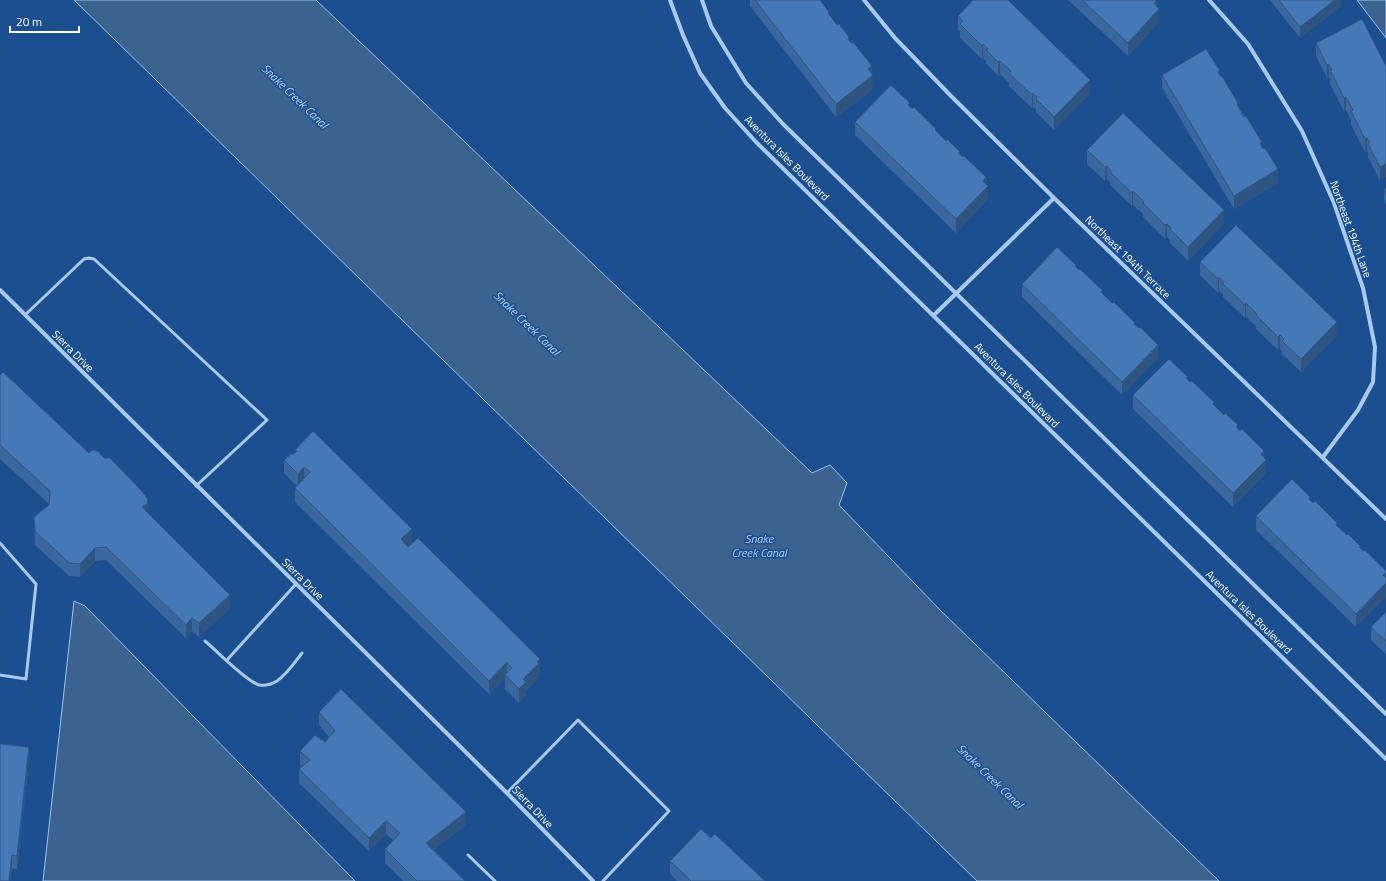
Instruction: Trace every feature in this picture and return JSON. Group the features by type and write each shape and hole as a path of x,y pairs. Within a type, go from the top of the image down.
{"street":[{"name":"Aventura Isles Boulevard","path":"670,0 682,35 700,73 725,108 756,142 1386,759"},
{"name":"Aventura Isles Boulevard","path":"702,0 711,26 746,83 783,124 955,294 1386,714"},
{"name":"Northeast 194th Terrace","path":"864,0 900,43 1054,198 1386,519"},
{"name":"Northeast 194th Lane","path":"1210,0 1248,44 1302,131 1334,203 1363,288 1375,347 1373,382 1358,410 1323,458"},
{"path":"934,315 1054,198"},
{"name":"Sierra Drive","path":"0,290 507,793 593,881"}],"lane":[{"path":"25,315 84,259 94,259 267,420 196,486"},
{"path":"0,543 36,584 26,679 0,674"},
{"path":"227,660 296,584"},
{"path":"206,642 242,674 255,683 261,685 270,684 280,679 302,653"},
{"path":"507,793 578,720 669,811 603,881"},
{"path":"468,855 496,881"}],"water":[{"name":"Snake Creek Canal","path":"74,0 316,0 812,473 830,465 847,483 839,505 941,611 1219,881 977,881"},
{"path":"1357,0 1386,0 1386,38"},
{"path":"74,601 85,606 355,881 43,881"}],"building":[{"path":"755,0 820,0 837,25 839,24 849,37 848,38 851,43 853,42 872,66 868,69 873,75 836,104"},
{"path":"973,0 1008,0 1090,80 1054,117 1036,99 1037,97 1033,93 1032,95 1009,73 1011,71 1000,61 998,62 986,50 988,49 983,44 982,46 960,24 963,21 958,16"},
{"path":"1082,0 1157,0 1154,3 1159,9 1128,43"},
{"path":"1279,0 1335,0 1300,27"},
{"path":"1362,19 1386,66 1386,164 1380,167 1368,144 1370,143 1367,138 1365,139 1351,111 1353,110 1346,97 1344,98 1330,70 1332,70 1329,64 1327,65 1316,43"},
{"path":"1206,49 1220,71 1218,72 1238,103 1237,104 1244,117 1246,116 1262,142 1260,143 1263,149 1265,148 1278,169 1234,196 1162,75"},
{"path":"891,85 910,103 908,105 912,109 914,107 946,141 947,139 960,152 958,153 963,157 964,156 986,177 983,181 988,186 956,219 855,122"},
{"path":"1123,113 1224,210 1188,247 1167,224 1165,225 1143,203 1144,202 1133,191 1132,193 1110,172 1111,170 1107,166 1105,167 1087,150"},
{"path":"1236,225 1337,322 1301,359 1282,341 1284,339 1280,335 1278,337 1246,303 1245,305 1223,284 1224,282 1219,277 1218,279 1200,262"},
{"path":"1057,247 1076,265 1075,266 1079,270 1080,269 1103,291 1101,292 1112,303 1114,302 1135,323 1134,324 1139,328 1140,327 1158,345 1122,382 1022,284"},
{"path":"1169,359 1188,377 1186,378 1190,382 1192,381 1214,402 1213,404 1224,415 1225,413 1238,425 1236,427 1240,431 1242,429 1264,451 1261,454 1266,460 1233,493 1133,395"},
{"path":"3,372 89,453 92,450 98,451 104,458 110,458 148,499 147,504 142,507 230,595 199,623 192,618 186,625 106,547 95,548 80,564 69,563 35,531 34,517 49,505 50,491 0,445 0,375"},
{"path":"313,431 412,529 401,539 408,547 418,538 540,659 537,662 539,663 523,679 526,682 519,689 505,675 512,668 507,662 489,681 295,488 310,472 304,467 298,474 284,460 292,453 293,455 297,451 295,450"},
{"path":"1292,479 1310,497 1309,499 1313,503 1315,501 1337,523 1336,525 1347,535 1348,534 1363,551 1365,550 1386,571 1383,575 1386,578 1386,583 1356,614 1256,516"},
{"path":"1386,612 1386,641 1371,627"},
{"path":"341,689 466,812 426,843 465,881 417,881 385,849 400,833 386,821 369,838 299,769 310,760 300,751 315,735 325,742 335,731 319,712"},
{"path":"0,744 29,747 17,856 12,855 9,881 0,881"},
{"path":"701,829 711,838 715,834 765,881 691,881 670,861"}]}
